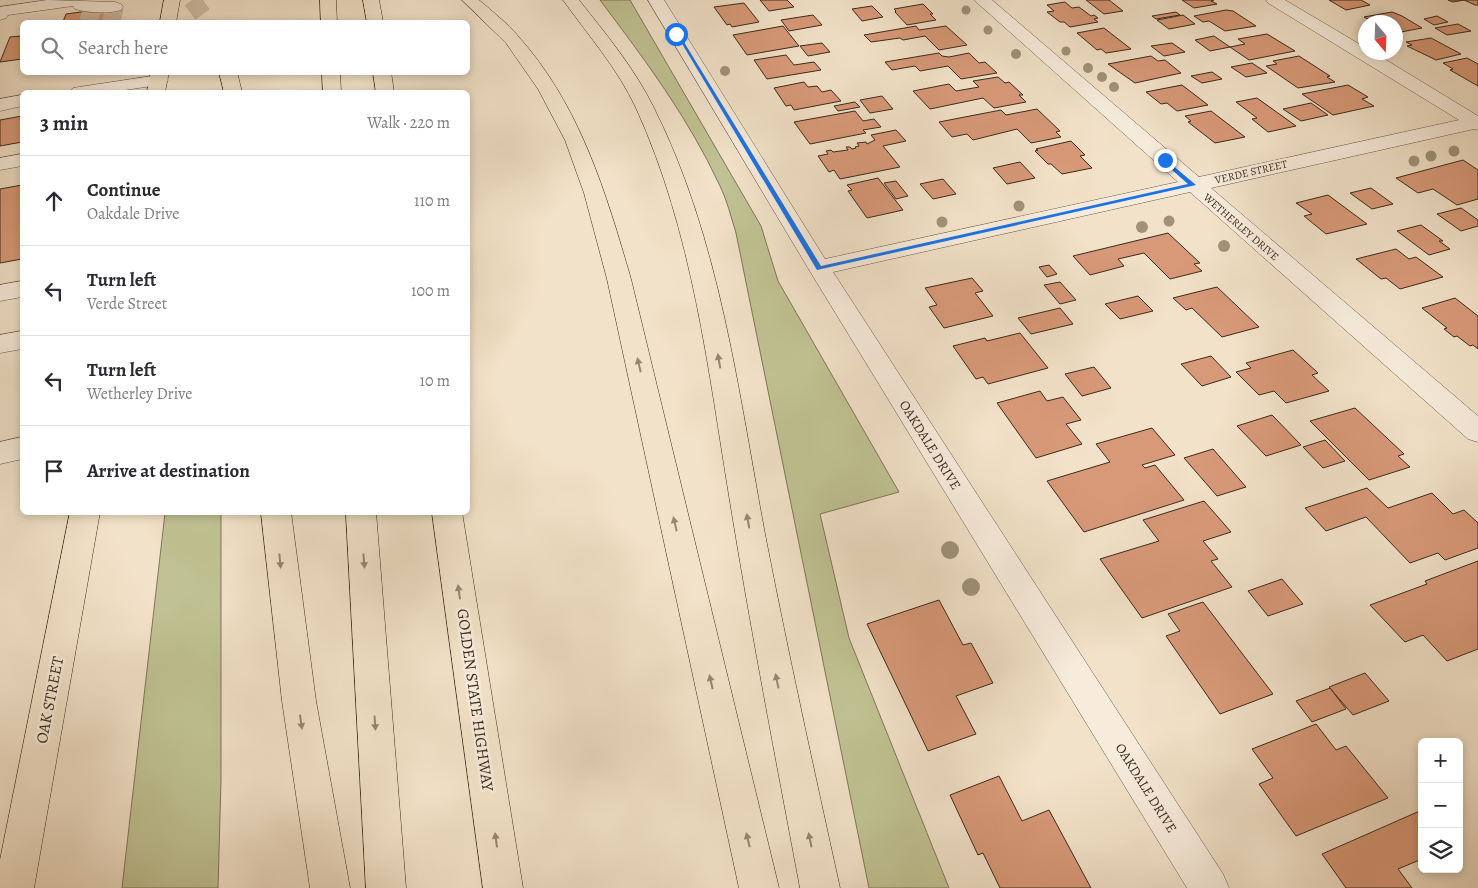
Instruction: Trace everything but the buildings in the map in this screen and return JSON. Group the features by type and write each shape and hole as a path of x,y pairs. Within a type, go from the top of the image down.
{"main road":[{"path":"168,20 172,0"},
{"path":"328,0 329,20"},
{"path":"371,0 375,20"},
{"path":"470,0 511,37 537,73 564,117 583,155 594,187 619,279 759,888"},
{"path":"572,0 614,57 644,106 668,161 685,209 708,298 770,642 820,888"},
{"path":"229,75 233,90"},
{"path":"331,75 332,90"},
{"path":"382,75 385,90"},
{"name":"OAK STREET","path":"11,876 85,515"},
{"path":"276,515 283,590 306,757 330,888"},
{"path":"360,515 386,888"},
{"name":"GOLDEN STATE HIGHWAY","path":"447,515 503,888"}],"street":[{"name":"OAKDALE DRIVE","path":"656,0 819,268 1209,888"},
{"name":"WETHERLEY DRIVE","path":"982,0 1478,432"},
{"path":"1274,0 1477,123"},
{"path":"59,17 60,12 85,3"},
{"path":"2,9 85,3 115,7"},
{"path":"95,90 158,82"},
{"path":"0,105 20,101"},
{"name":"VERDE STREET","path":"819,268 1477,123"},
{"path":"0,164 20,160"},
{"path":"0,293 20,289"},
{"path":"0,344 20,340"},
{"path":"0,453 20,448"}],"green space":[{"path":"600,0 630,0 761,226 778,281 899,492 820,514 849,638 949,888 869,888 731,215 708,161 680,113"},
{"path":"165,515 221,515 221,780 218,888 122,888"}],"tunnel":[{"path":"192,0 207,20"},
{"path":"112,20 115,7"},
{"path":"89,20 92,10"}],"route":[{"path":"676,34 819,268 1193,185 1165,160"}]}
